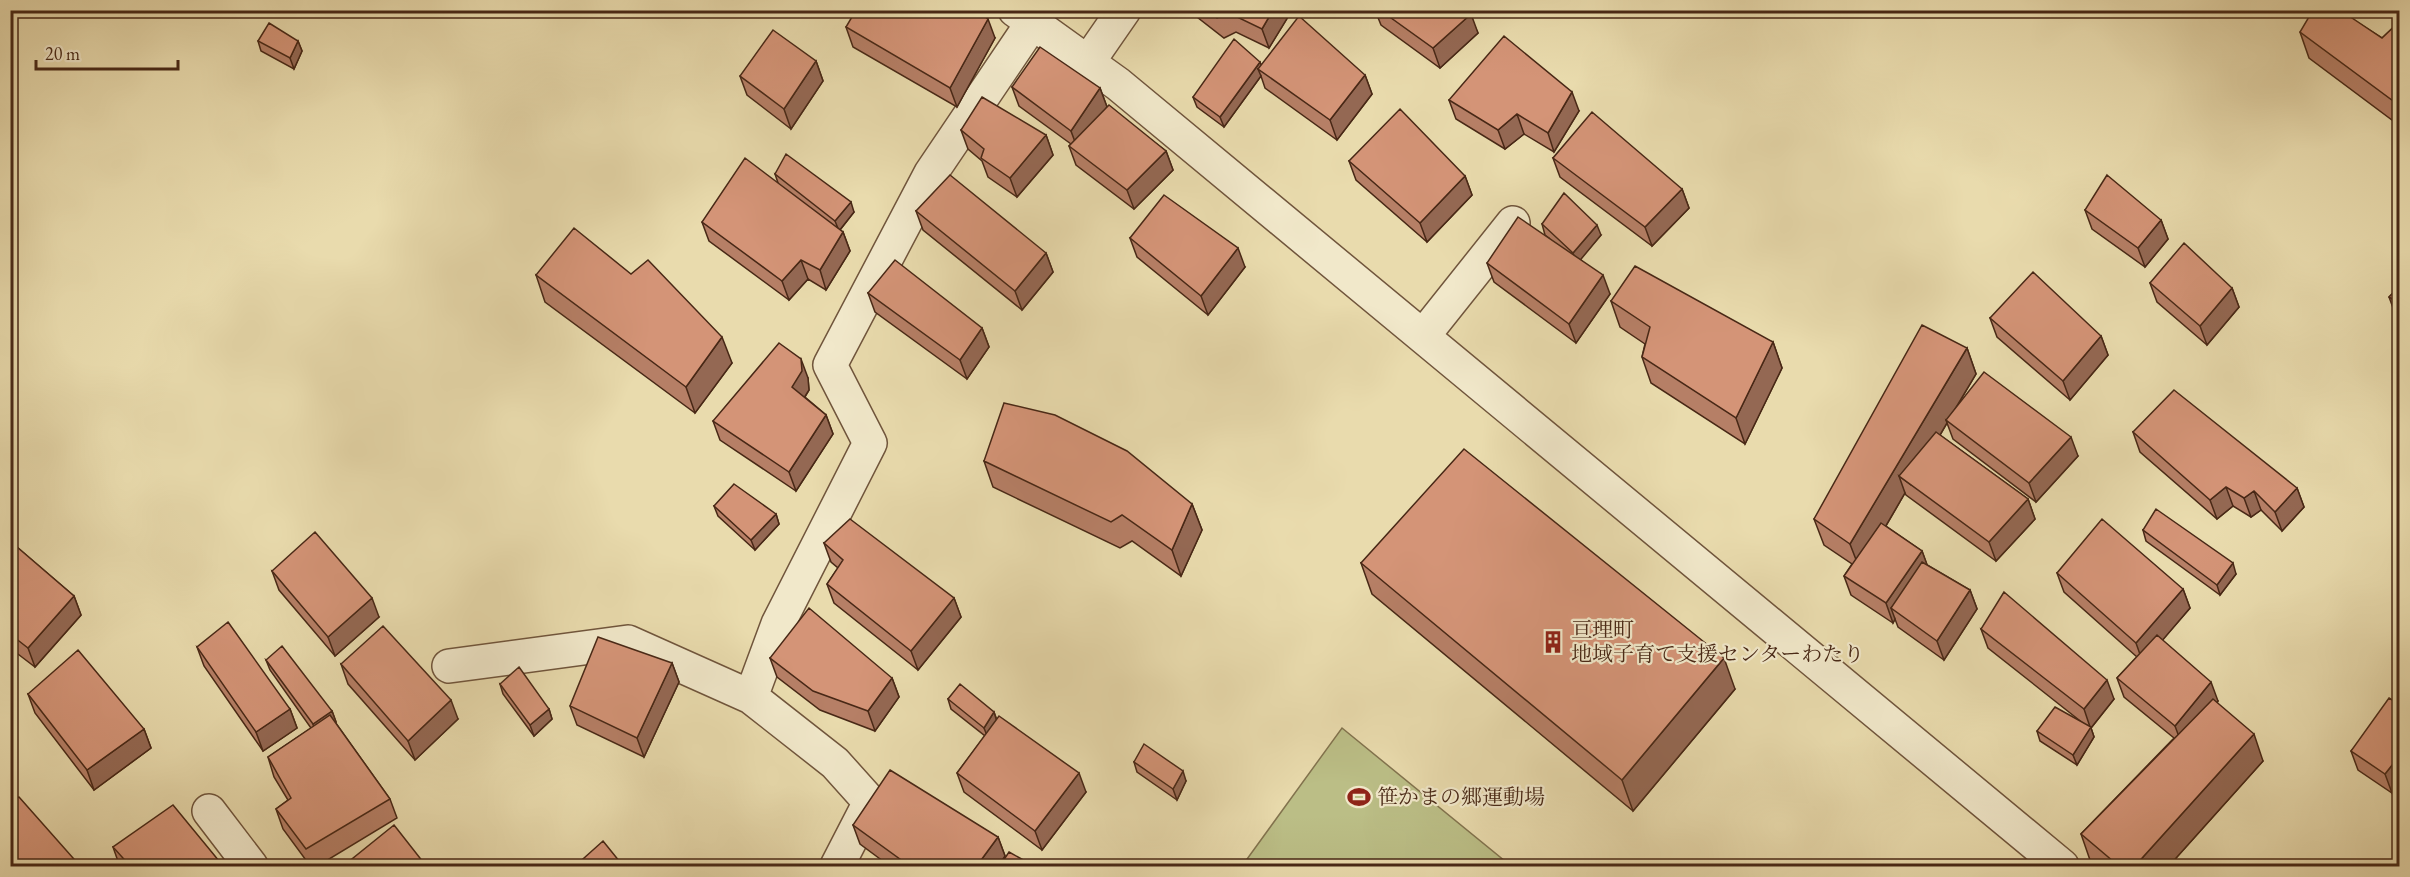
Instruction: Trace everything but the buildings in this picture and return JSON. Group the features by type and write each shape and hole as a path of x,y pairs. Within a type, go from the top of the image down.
{"street":[{"path":"1088,62 1124,10"},
{"path":"752,698 778,624 870,443 830,365 931,173 1024,16 1118,84 2062,867"},
{"path":"1423,336 1513,223"},
{"path":"449,666 628,642 752,698 835,763 870,802 837,867"},
{"path":"208,811 251,867"}],"green space":[{"name":"笹かまの郷運動場","path":"1342,728 1511,866 1242,866"}],"place":[{"name":"亘理町 地域子育て支援センターわたり","path":"1553,642"},
{"name":"笹かまの郷運動場","path":"1359,797"}]}
